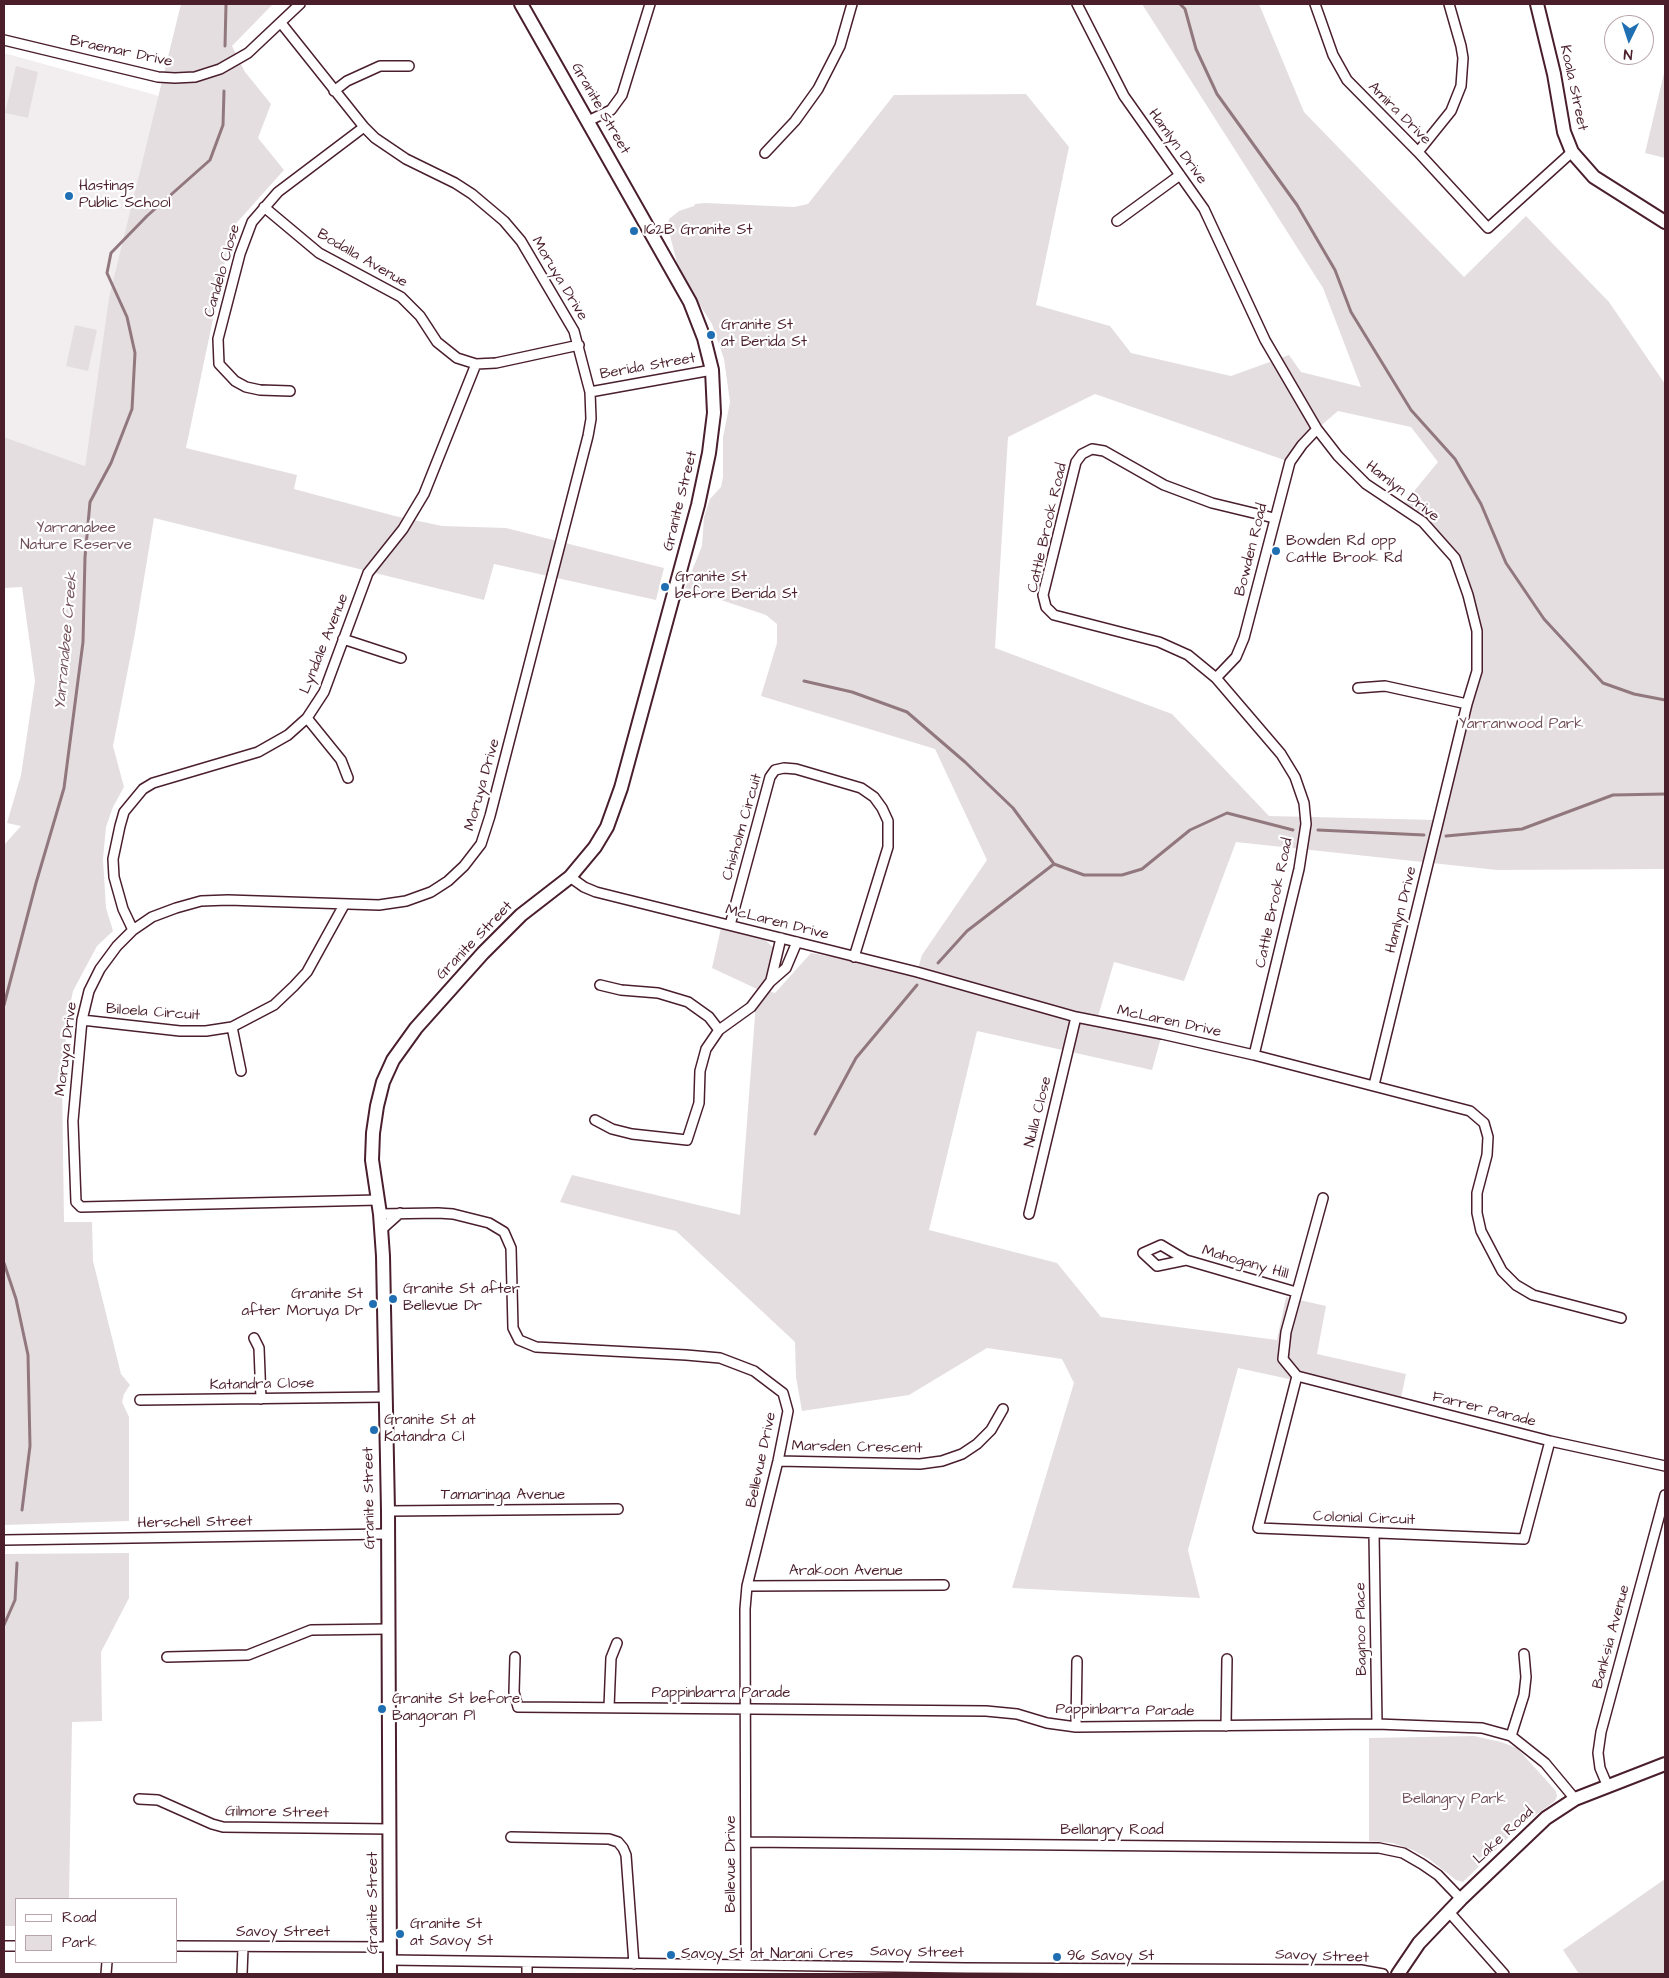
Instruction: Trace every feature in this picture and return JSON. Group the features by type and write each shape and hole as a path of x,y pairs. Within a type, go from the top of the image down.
{"street":[{"name":"Braemar Drive","path":"4,40 130,71 175,78 206,74 236,61 248,53 300,4"},
{"name":"Granite Street","path":"390,1974 388,1511 381,1230 372,1160 377,1106 383,1082 393,1060 416,1028 483,953 521,915 570,877 595,846 607,826 620,788 695,514 709,454 714,413 712,370 704,338 690,302 521,4"},
{"path":"588,121 611,110 622,96 650,4"},
{"path":"765,153 795,121 818,89 840,46 852,4"},
{"name":"Hamlyn Drive","path":"1076,4 1124,96 1204,208 1265,340 1317,429 1338,456 1366,484 1423,522 1455,558 1468,595 1477,631 1477,671 1467,704 1374,1085"},
{"name":"Amira Drive","path":"1314,4 1333,55 1347,80 1418,152 1488,228 1572,152"},
{"path":"1418,152 1452,111 1461,86 1463,66 1461,46 1450,4"},
{"name":"Koala Street","path":"1536,4 1554,74 1564,132 1572,152 1594,177 1665,222"},
{"name":"Moruya Drive","path":"281,22 364,127 389,149 456,182 484,202 521,241 567,316 579,345 590,392 591,419 586,445 490,816 481,844 464,866 448,881 431,892 406,901 379,906 228,900 202,901 152,917 133,930 117,946 100,968 89,991 82,1020 73,1121 76,1202 81,1207 378,1200"},
{"path":"334,91 347,81 380,66 409,66"},
{"name":"Candelo Close","path":"290,391 260,390 246,387 235,381 220,364 218,339 246,233 252,222 278,192 364,127"},
{"path":"1117,221 1180,176"},
{"name":"Bodalla Avenue","path":"264,207 319,253 401,297 411,305 437,342 447,352 457,358 476,364 496,362 579,345"},
{"name":"Lyndale Avenue","path":"133,930 117,892 113,859 124,812 134,797 143,788 152,783 258,752 288,735 307,718 324,692 368,573 407,524 424,494 476,364"},
{"name":"Berida Street","path":"590,392 712,370"},
{"name":"Bowden Road","path":"1216,678 1236,657 1244,638 1290,462 1317,429"},
{"name":"Cattle Brook Road","path":"1254,1055 1299,869 1306,824 1304,803 1295,777 1281,754 1216,678 1188,655 1158,642 1054,615 1046,607 1043,595 1076,462 1082,454 1092,449 1104,450 1164,486 1212,503 1274,518"},
{"path":"344,639 401,658"},
{"path":"1358,688 1385,686 1467,704"},
{"path":"307,718 341,760 348,778"},
{"name":"Chisholm Circuit","path":"730,925 770,777 775,770 784,768 796,769 861,788 874,797 888,821 888,847 854,957"},
{"name":"McLaren Drive","path":"570,877 584,887 596,892 917,972 1076,1017 1254,1055 1470,1111 1484,1123 1488,1137 1487,1155 1477,1193 1477,1213 1487,1244 1502,1271 1516,1285 1533,1295 1621,1318"},
{"name":"Biloela Circuit","path":"82,1020 180,1031 206,1031 232,1027 274,1005 307,972 344,905"},
{"path":"770,982 782,938"},
{"path":"595,1120 612,1129 632,1134 687,1140 699,1103 702,1060 706,1049 719,1030 751,1007 770,982 786,968 797,942"},
{"path":"600,985 621,990 658,993 688,1002 709,1017 719,1030"},
{"name":"Nulla Close","path":"1029,1214 1076,1017"},
{"path":"232,1027 241,1072"},
{"name":"Mahogany Hill","path":"1297,1376 1283,1359 1286,1332 1323,1198"},
{"name":"Bellevue Drive","path":"380,1214 453,1214 489,1223 504,1232 511,1248 512,1328 519,1340 536,1348 720,1358 754,1371 783,1393 788,1412 748,1586 745,1609 746,1965"},
{"path":"381,1230 400,1214"},
{"name":"Mahogany Hill","path":"1186,1260 1296,1292"},
{"path":"254,1338 259,1348 261,1399"},
{"name":"Farrer Parade","path":"1297,1376 1550,1440 1665,1466"},
{"name":"Colonial Circuit","path":"1297,1376 1258,1528 1524,1538 1550,1440"},
{"name":"Katandra Close","path":"140,1400 385,1397"},
{"name":"Marsden Crescent","path":"778,1461 920,1464 942,1461 962,1454 978,1444 991,1430 1003,1409"},
{"name":"Banksia Avenue","path":"1608,1787 1600,1768 1598,1753 1600,1732 1665,1494"},
{"name":"Tamaringa Avenue","path":"388,1511 618,1509"},
{"name":"Bagnoo Place","path":"1374,1533 1377,1724"},
{"name":"Herschell Street","path":"4,1540 387,1534"},
{"name":"Arakoon Avenue","path":"748,1586 944,1585"},
{"path":"168,1657 248,1655 311,1630 388,1629"},
{"path":"609,1707 611,1658 617,1643"},
{"path":"1511,1736 1524,1695 1526,1677 1524,1654"},
{"name":"Pappinbarra Parade","path":"515,1657 514,1692 518,1707 986,1711 1017,1714 1047,1723 1076,1727 1377,1724 1482,1728 1511,1736 1545,1763 1575,1800"},
{"path":"1226,1726 1227,1660"},
{"path":"1076,1727 1077,1661"},
{"name":"Lake Road","path":"1398,1974 1419,1943 1461,1899 1546,1818 1575,1800 1665,1764"},
{"name":"Gilmore Street","path":"139,1799 158,1800 223,1827 390,1829"},
{"path":"511,1837 609,1838 618,1842 626,1855 634,1964"},
{"name":"Bellangry Road","path":"746,1842 1379,1848 1403,1854 1422,1864 1438,1875 1461,1899"},
{"path":"1449,1912 1504,1974"},
{"name":"Savoy Street","path":"178,1946 242,1948 391,1947"},
{"path":"242,1948 242,1974"},
{"name":"Savoy Street","path":"390,1960 746,1965 966,1971 1361,1970 1383,1974"},
{"path":"527,1962 527,1974"}],"shaded area":[{"name":"Hastings Public School","path":"4,53 159,96 109,297 85,466 4,437"}],"green space":[{"name":"Yarranabee Nature Reserve","path":"181,4 273,4 232,46 245,72 271,104 258,138 284,170 232,228 186,448 297,475 294,489 395,516 442,526 506,528 664,568 656,600 494,564 484,600 154,518 135,633 113,746 124,787 113,807 106,827 103,859 106,908 113,931 97,946 73,991 68,1015 62,1079 64,1222 92,1222 93,1261 121,1374 130,1385 124,1394 122,1402 129,1417 129,1521 4,1525 4,845 21,826 7,823 21,775 35,681 22,587 4,588 4,437 85,466 109,297"},
{"name":"Yarranwood Park","path":"1142,4 1259,4 1304,112 1464,277 1526,216 1609,302 1665,384 1665,869 1497,870 1236,842 1184,981 1114,962 1097,1020 1162,1034 1152,1070 977,1031 929,1230 1057,1263 1101,1317 1277,1340 1286,1297 1326,1306 1317,1354 1406,1374 1400,1403 1238,1368 1188,1550 1200,1598 1012,1588 1074,1383 1062,1359 987,1348 909,1395 802,1411 796,1377 795,1342 676,1231 560,1202 572,1175 740,1215 757,989 712,968 721,928 765,940 774,948 775,952 763,984 758,988 775,993 811,953 917,972 922,955 987,860 935,749 761,696 777,643 777,624 766,615 685,588 702,546 704,517 710,499 721,487 723,477 723,437 730,402 724,359 712,324 680,274 668,228 669,219 679,211 695,204 794,207 808,204 894,95 1026,94 1069,147 1036,305 1110,326 1131,353 1231,376 1289,355 1301,372 1361,387 1323,288","holes":["1095,394 1290,462 1317,429 1338,411 1411,427 1438,462 1401,507 1423,522 1455,558 1477,631 1477,671 1438,820 1269,816 1172,714 995,648 1008,437"]},
{"path":"16,66 38,72 28,118 5,113"},
{"path":"1665,69 1665,158 1645,153"},
{"path":"75,325 97,330 88,371 66,366"},
{"path":"129,1553 129,1598 101,1652 102,1721 72,1722 69,1898 15,1898 15,1926 4,1926 4,1554"},
{"name":"Bellangry Park","path":"1474,1736 1517,1748 1556,1791 1555,1801 1518,1828 1463,1882 1456,1880 1429,1859 1413,1850 1393,1843 1369,1841 1369,1738"},
{"path":"1665,1879 1665,1974 1579,1974 1563,1950"}],"waterway":[{"name":"Yarranabee Creek","path":"225,46 226,4"},
{"path":"1180,4 1185,9 1196,49 1217,94 1297,205 1335,270 1351,312 1411,410 1455,459 1481,504 1506,563 1544,619 1603,683 1634,694 1665,700"},
{"name":"Yarranabee Creek","path":"4,1005 36,883 64,788 83,642 85,557 90,502 111,463 132,409 135,353 127,317 107,273 111,253 147,216 210,160 223,125 224,91"},
{"path":"804,681 852,692 907,712 965,762 1013,808 1054,864"},
{"path":"1446,836 1522,829 1613,795 1665,794"},
{"path":"938,963 967,931 1054,864 1084,875 1122,875 1142,869 1190,830 1227,813 1293,830"},
{"path":"1318,830 1424,835"},
{"path":"815,1134 856,1058 917,985"},
{"name":"Yarranabee Creek","path":"4,1263 16,1299 28,1355 30,1446 22,1510"},
{"path":"4,1625 15,1600 17,1563"}],"place":[{"name":"Hastings Public School","path":"69,196"},
{"name":"162B Granite St","path":"634,231"},
{"name":"Granite St at Berida St","path":"711,335"},
{"name":"Bowden Rd opp Cattle Brook Rd","path":"1276,551"},
{"name":"Granite St before Berida St","path":"665,587"},
{"name":"Granite St after Bellevue Dr","path":"393,1299"},
{"name":"Granite St after Moruya Dr","path":"373,1304"},
{"name":"Granite St at Katandra Cl","path":"374,1430"},
{"name":"Granite St before Bangoran Pl","path":"382,1709"},
{"name":"Granite St at Savoy St","path":"400,1934"},
{"name":"Savoy St at Narani Cres","path":"671,1955"},
{"name":"96 Savoy St","path":"1057,1957"}]}
